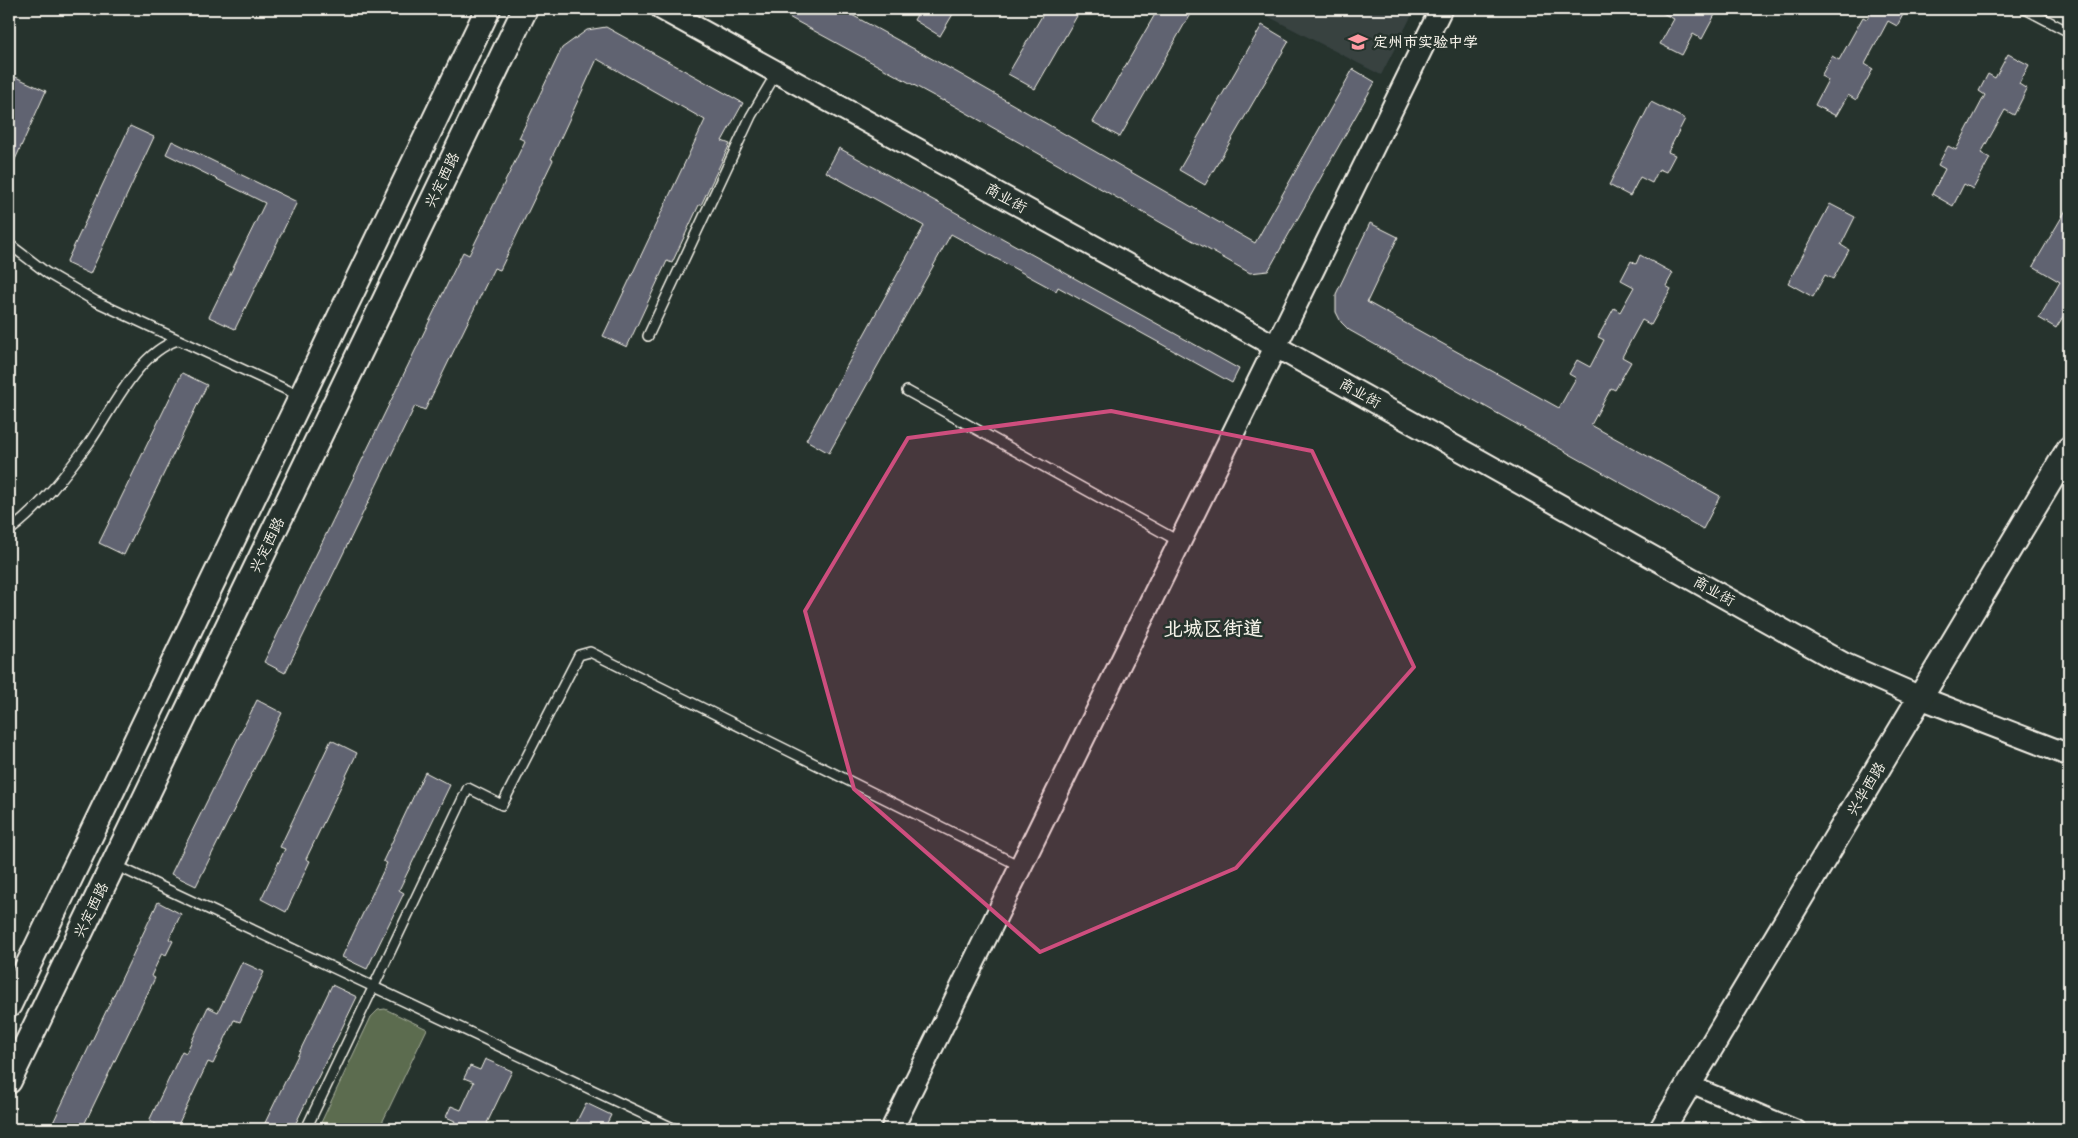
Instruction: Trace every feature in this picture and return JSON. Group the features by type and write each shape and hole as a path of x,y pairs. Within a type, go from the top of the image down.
{"main road":[{"path":"9,1005 488,9"},
{"name":"兴定西路","path":"9,1081 525,9"},
{"name":"兴华西路","path":"1662,1129 2069,449"}],"street":[{"name":"商业街","path":"662,9 1277,347 1844,664 1921,698 2069,755"},
{"path":"892,1129 1442,9"},
{"path":"1690,1084 1797,1129"}],"lane":[{"path":"2025,9 2069,32"},
{"path":"648,336 751,116 776,72"},
{"path":"9,244 48,273 95,301 302,397"},
{"path":"9,531 32,513 65,475 134,376 152,356 170,343 178,340"},
{"path":"907,391 1181,543"},
{"path":"306,1129 468,788 502,805 579,655 590,652 1021,866"},
{"path":"113,864 675,1129"}],"highlighted area":[{"path":"1111,411 1312,451 1414,667 1236,868 1040,952 854,789 805,611 908,438"}],"shaded area":[{"name":"定州市实验中学","path":"1254,9 1415,9 1381,75"}],"green space":[{"path":"385,1009 427,1029 379,1129 318,1129 371,1017 378,1010"}],"building":[{"path":"774,9 841,9 958,73 1255,243 1353,69 1375,82 1268,271 1250,273 944,100"},
{"path":"920,9 956,9 940,36 914,20"},
{"path":"1046,9 1081,9 1035,89 1008,74"},
{"path":"1158,9 1193,9 1120,137 1093,122"},
{"path":"1655,9 1718,9 1702,39 1693,34 1682,55 1660,44 1674,19"},
{"path":"1867,9 1906,9 1897,26 1888,21 1865,64 1873,69 1856,100 1848,95 1836,116 1815,105 1828,80 1821,76 1832,56 1839,60 1863,17 1867,19 1871,11"},
{"path":"1262,25 1289,41 1205,185 1179,170"},
{"path":"606,27 743,103 722,141 730,144 701,205 699,205 672,263 667,261 627,347 603,336 705,120 597,59 551,159 553,160 500,270 494,268 425,410 415,406 285,673 264,662 463,252 469,255 525,141 519,138 562,48 587,30"},
{"path":"2008,54 2029,65 2019,84 2027,89 2014,115 2005,110 1981,153 1990,158 1973,189 1964,184 1953,206 1932,194 1945,169 1938,165 1948,146 1956,150 1985,95 1979,91 1988,74 1995,78"},
{"path":"9,74 46,91 9,173"},
{"path":"1651,102 1685,119 1668,152 1675,155 1666,172 1659,169 1652,183 1640,177 1630,196 1609,185"},
{"path":"130,126 154,137 90,274 66,263"},
{"path":"172,141 297,202 235,329 209,317 265,203 166,154"},
{"path":"839,148 1239,369 1232,383 1058,287 1056,291 951,234 829,453 806,440 924,226 826,172"},
{"path":"1830,204 1855,217 1841,245 1849,250 1833,279 1825,275 1813,297 1788,283"},
{"path":"2069,205 2069,307 2056,328 2039,318 2060,282 2033,266"},
{"path":"1370,223 1398,237 1367,302 1559,408 1576,378 1569,374 1577,360 1590,367 1604,340 1598,337 1614,308 1620,312 1634,287 1621,280 1631,261 1636,264 1640,255 1673,273 1666,286 1671,289 1651,325 1642,320 1622,357 1631,362 1615,390 1611,388 1591,425 1720,496 1703,529 1349,330 1341,322 1336,312 1336,294"},
{"path":"182,373 207,385 124,555 99,543"},
{"path":"257,700 282,713 196,886 171,874"},
{"path":"331,740 357,753 306,859 310,861 286,912 261,899 285,849 280,847"},
{"path":"425,772 450,785 399,890 404,893 367,969 342,957 387,863 383,861"},
{"path":"158,902 181,914 169,939 173,941 166,955 162,953 151,976 155,978 82,1129 50,1129"},
{"path":"242,962 264,972 240,1022 234,1020 213,1064 208,1062 176,1129 166,1129 149,1121 182,1051 186,1053 208,1007 218,1012"},
{"path":"332,985 357,997 293,1129 262,1129"},
{"path":"485,1059 512,1071 487,1123 489,1124 487,1129 451,1129 455,1121 446,1117 451,1106 461,1110 474,1082 464,1078 470,1066 480,1070"},
{"path":"586,1103 611,1115 604,1129 573,1129"}],"place":[{"name":"定州市实验中学","path":"1358,42"}],"district":[{"name":"北城区街道","path":"1213,628"}]}
